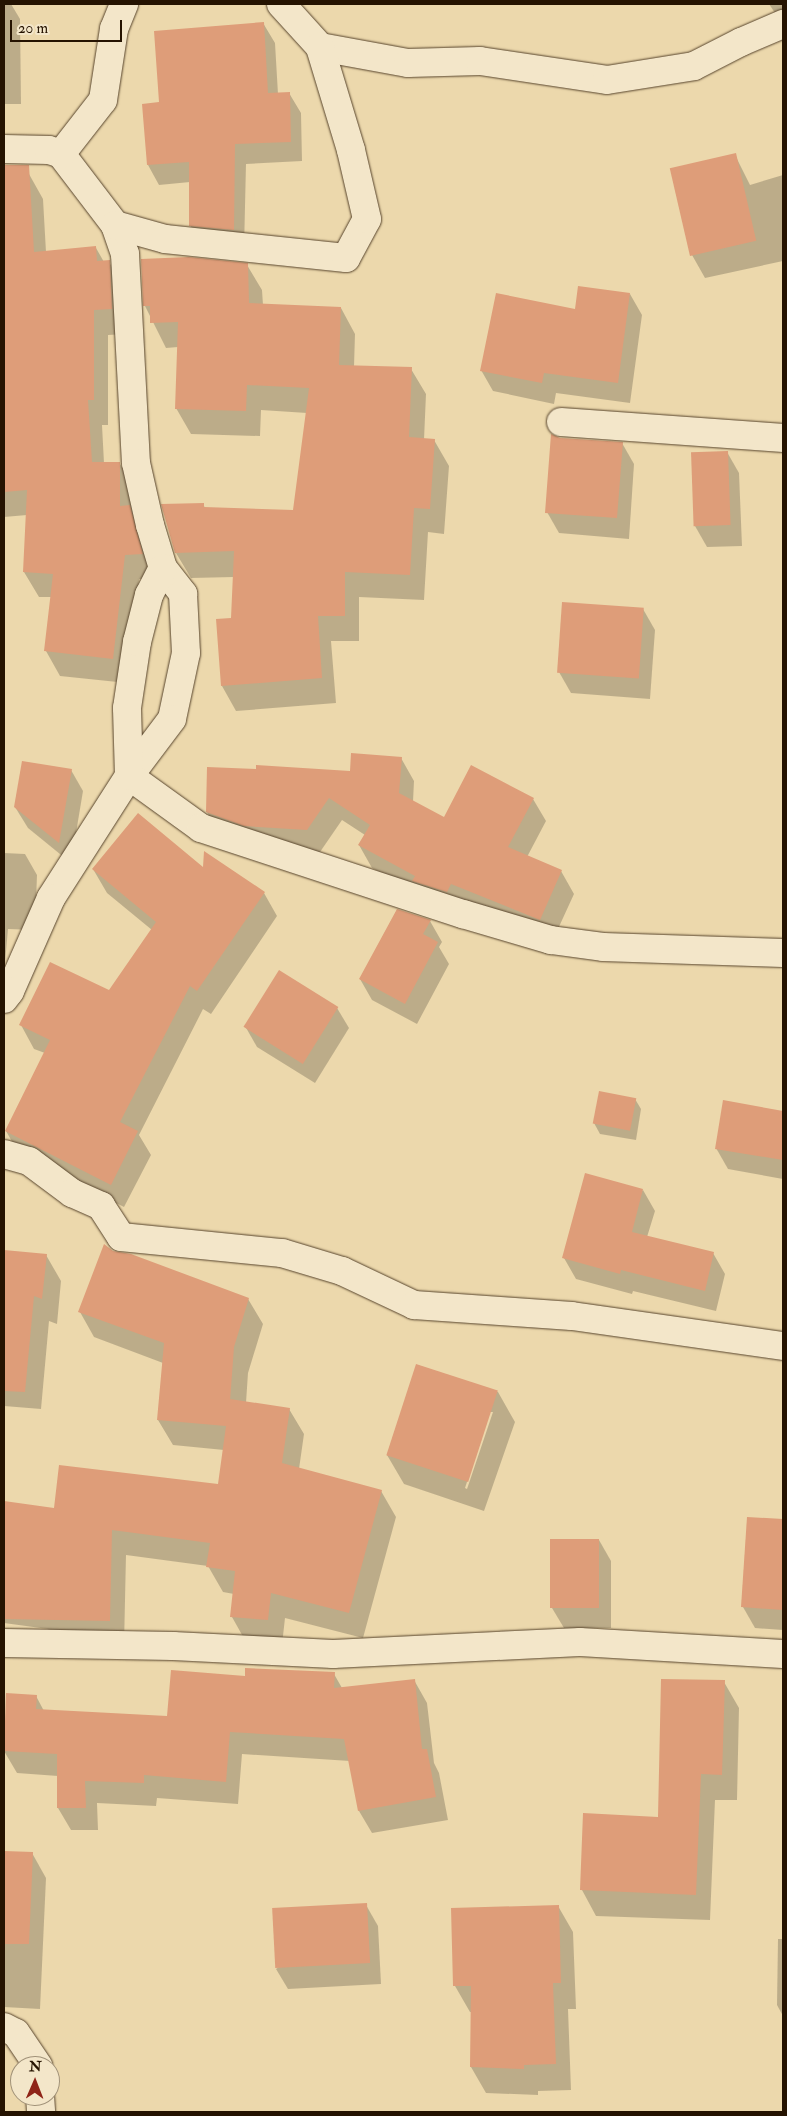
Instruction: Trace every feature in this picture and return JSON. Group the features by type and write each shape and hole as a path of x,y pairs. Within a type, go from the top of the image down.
{"street":[{"path":"61,154 103,100 114,29 124,4"},
{"path":"114,225 165,239 346,258 367,220 352,150 320,47 281,4"},
{"path":"320,47 408,63 480,61 607,80 694,66 741,42 783,24"},
{"path":"4,149 49,150 61,154 114,225 125,254 136,463 162,568 183,594 186,653 172,719 128,776 51,898 10,991 4,999"},
{"path":"561,422 783,438"},
{"path":"128,776 127,708 137,642 149,595 162,568"},
{"path":"128,776 201,828 463,914 551,940 603,947 705,948 783,953"},
{"path":"4,1154 29,1162 72,1193 101,1206 121,1237 282,1253 342,1271 414,1305 572,1316 783,1346"},
{"path":"4,1643 173,1646 333,1654 580,1642 783,1654"},
{"path":"4,2027 16,2033 31,2056"}],"building":[{"path":"264,22 268,93 290,92 291,142 235,144 234,230 189,226 189,162 147,165 142,104 159,102 154,31"},
{"path":"736,153 756,241 690,256 670,168"},
{"path":"4,165 29,165 34,252 96,246 97,261 110,260 112,309 94,310 94,400 88,400 92,462 120,462 120,506 130,505 143,554 125,555 113,659 44,651 53,574 23,572 27,490 4,492"},
{"path":"189,257 248,263 249,303 341,307 339,365 412,367 409,437 435,439 430,509 414,508 410,575 345,572 345,616 318,616 322,678 221,686 216,619 231,618 234,551 175,553 161,504 204,503 204,507 293,510 309,388 247,385 246,411 175,409 178,322 150,323 150,306 143,306 141,259"},
{"path":"578,286 630,293 618,383 544,373 542,383 480,371 496,293 575,309"},
{"path":"551,434 560,438 623,442 617,518 545,513"},
{"path":"728,451 731,525 694,526 691,452"},
{"path":"562,602 644,608 639,679 557,673"},
{"path":"351,753 402,757 399,793 444,817 471,765 534,798 508,847 562,870 540,920 451,884 447,892 412,881 415,876 358,845 370,825 329,798 307,830 244,826 206,812 207,767 256,769 256,765 350,771"},
{"path":"22,761 72,769 59,843 14,807"},
{"path":"138,813 203,867 204,851 265,892 197,991 190,986 120,1122 138,1131 111,1185 5,1131 50,1040 19,1025 50,962 109,990 156,922 92,869"},
{"path":"397,909 431,920 423,934 438,942 405,1004 359,979"},
{"path":"279,970 338,1007 303,1064 243,1027"},
{"path":"599,1091 636,1098 630,1131 593,1123"},
{"path":"723,1100 783,1111 783,1160 715,1149"},
{"path":"585,1173 643,1189 632,1232 714,1252 705,1291 621,1270 620,1274 562,1258"},
{"path":"104,1244 113,1251 131,1254 249,1298 234,1347 230,1399 290,1408 282,1463 382,1490 349,1613 271,1593 268,1620 230,1617 235,1571 206,1567 210,1543 112,1530 110,1621 4,1619 4,1501 54,1508 59,1465 218,1484 226,1426 157,1420 164,1343 78,1312"},
{"path":"4,1250 47,1254 42,1299 34,1296 25,1392 4,1391"},
{"path":"416,1364 498,1391 468,1482 386,1455"},
{"path":"747,1517 783,1519 783,1610 741,1607"},
{"path":"550,1539 599,1539 599,1608 550,1608"},
{"path":"245,1668 335,1672 334,1688 415,1679 422,1749 427,1749 436,1797 358,1811 344,1739 230,1732 226,1782 144,1775 144,1783 85,1781 86,1808 57,1808 57,1754 4,1751 6,1693 37,1695 36,1709 167,1716 171,1670 245,1676"},
{"path":"661,1679 725,1680 722,1775 701,1774 696,1895 580,1890 583,1813 658,1817"},
{"path":"4,1851 33,1852 29,1944 4,1944"},
{"path":"367,1903 370,1963 275,1968 272,1908"},
{"path":"559,1905 561,1983 553,1983 556,2064 524,2065 524,2069 470,2067 471,1986 453,1986 451,1908"}]}
